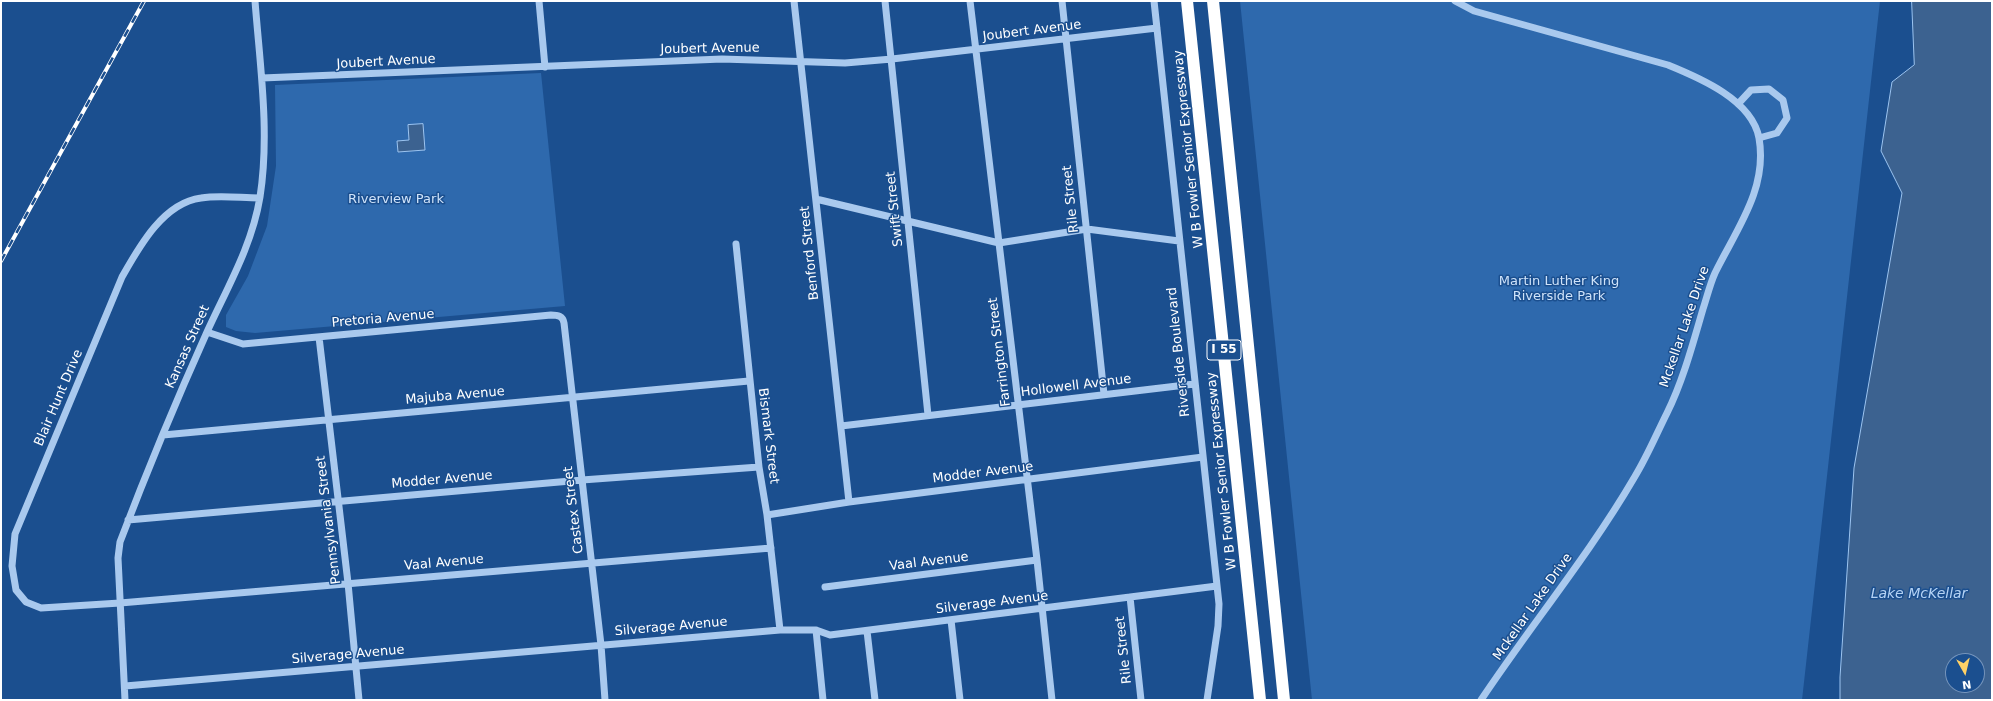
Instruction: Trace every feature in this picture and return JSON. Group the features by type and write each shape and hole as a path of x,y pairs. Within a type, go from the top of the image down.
{"highway":[{"name":"W B Fowler Senior Expressway","path":"1187,1 1260,700"},
{"name":"I 55","path":"1213,1 1284,700"}],"street":[{"name":"Kansas Street","path":"125,700 118,558 120,542 163,435 207,332 250,238 259,198 264,156 262,78 255,1"},
{"path":"539,1 546,67"},
{"name":"Benford Street","path":"794,1 802,62 849,502"},
{"name":"Swift Street","path":"885,1 928,415"},
{"name":"Farrington Street","path":"970,1 1028,480 1052,700"},
{"name":"Rile Street","path":"1062,1 1104,394"},
{"name":"Riverside Boulevard","path":"1154,1 1194,384 1217,586 1218,626 1207,700"},
{"name":"Mckellar Lake Drive","path":"1455,1 1474,11 1668,65 1698,77 1738,104 1749,116 1759,138 1760,179 1750,204 1714,274 1689,356 1668,410 1635,477 1561,589 1481,700"},
{"name":"Joubert Avenue","path":"262,78 722,59 845,63 975,50 1157,28"},
{"path":"1738,104 1751,90 1769,89 1784,100 1786,118 1777,133 1759,138"},
{"name":"Blair Hunt Drive","path":"120,603 41,608 26,602 16,590 12,566 15,534 122,278 137,251 165,216 184,202 202,198 259,198"},
{"path":"816,199 999,243 1087,229 1180,241"},
{"name":"Bismark Street","path":"736,244 749,381 759,467 767,515 780,630"},
{"name":"Pretoria Avenue","path":"207,332 243,344 551,315 558,315 562,318"},
{"name":"Castex Street","path":"562,318 564,323 592,562 605,700"},
{"name":"Pennsylvania Street","path":"318,337 339,501 357,666 359,700"},
{"name":"Majuba Avenue","path":"163,435 749,381"},
{"name":"Hollowell Avenue","path":"841,426 1194,384"},
{"name":"Modder Avenue","path":"767,515 849,502 1028,480 1203,456"},
{"name":"Modder Avenue","path":"128,520 582,480 759,467"},
{"name":"Vaal Avenue","path":"120,603 771,548"},
{"name":"Vaal Avenue","path":"825,587 1037,560"},
{"name":"Silverage Avenue","path":"125,686 780,630 816,630 830,635 1217,586"},
{"name":"Rile Street","path":"1130,597 1141,700"},
{"path":"951,620 960,700"},
{"path":"816,630 823,700"},
{"path":"867,631 875,700"}],"green space":[{"name":"Martin Luther King Riverside Park","path":"1240,1 1880,1 1802,700 1312,700"},
{"name":"Riverview Park","path":"541,73 565,306 255,333 236,331 226,327 226,315 248,276 267,226 276,166 275,85"}],"water":[{"name":"Lake McKellar","path":"1912,1 1992,1 1992,700 1840,700 1840,677 1854,468 1902,193 1881,151 1892,82 1914,65"},
{"path":"423,124 425,150 398,152 397,141 409,140 408,125"}],"railway":[{"path":"1,261 144,1"}]}
